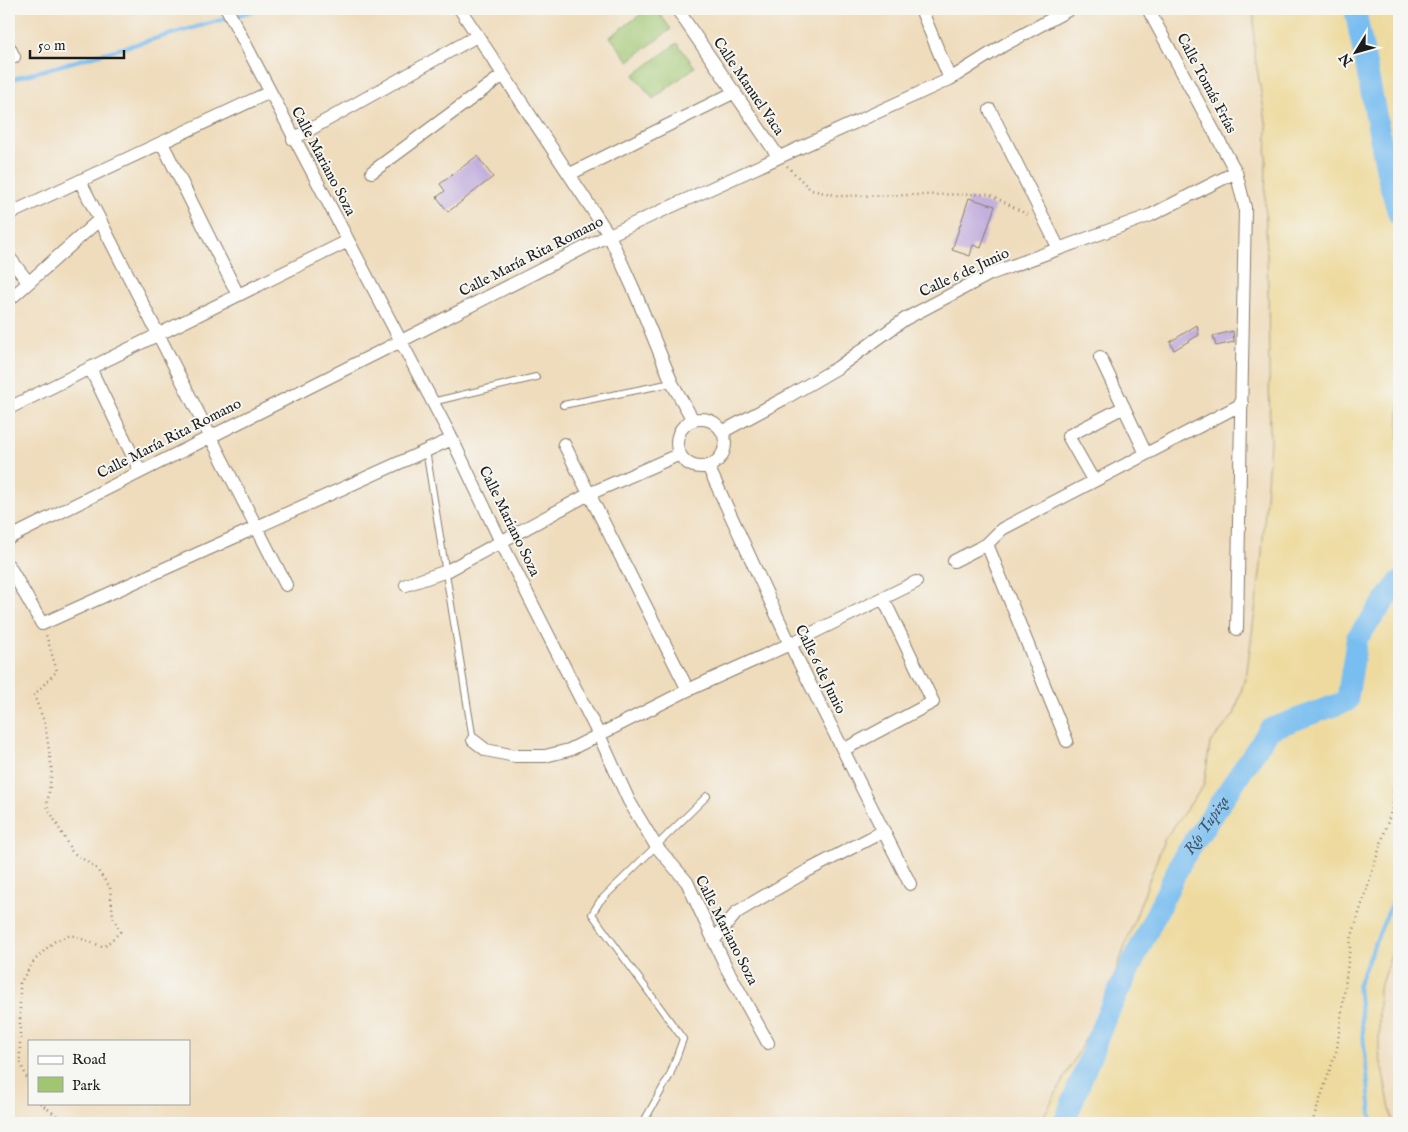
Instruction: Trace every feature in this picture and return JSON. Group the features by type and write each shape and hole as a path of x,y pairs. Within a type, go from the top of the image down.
{"street":[{"name":"Calle Mariano Soza","path":"226,9 452,439 501,542 599,735 629,801 656,846 688,882 727,969 768,1043"},
{"path":"460,9 609,235 672,383 693,420"},
{"name":"Calle Manuel Vaca","path":"677,9 778,156"},
{"path":"921,9 950,79"},
{"name":"Calle María Rita Romano","path":"9,538 609,235 778,156 950,79 1004,45 1070,9"},
{"name":"Calle Tomás Frías","path":"1148,9 1236,172 1245,208 1237,629"},
{"path":"293,139 477,36"},
{"path":"372,172 503,74"},
{"path":"9,214 270,92"},
{"path":"570,174 735,92"},
{"path":"990,110 1058,249"},
{"path":"162,143 238,295"},
{"name":"Calle 6 de Junio","path":"722,432 837,368 905,319 990,274 1151,215 1236,172"},
{"path":"80,181 286,585"},
{"path":"9,300 99,220"},
{"path":"9,408 348,241"},
{"path":"9,257 28,282"},
{"path":"1100,357 1146,454"},
{"path":"90,368 140,471"},
{"path":"954,561 987,544 1002,529 1242,404"},
{"path":"1093,480 1068,436 1124,407"},
{"path":"693,420 713,422 722,432 725,445 723,452 714,463 708,466 692,465 680,454 678,438 681,430 693,420"},
{"path":"9,566 42,624 452,439"},
{"path":"564,444 688,690"},
{"path":"406,585 446,572 590,494 680,454"},
{"name":"Calle 6 de Junio","path":"708,466 790,644 910,884"},
{"path":"987,544 1067,741"},
{"path":"473,740 486,750 515,756 545,756 569,750 688,690 790,644 916,582"},
{"path":"843,750 933,702 883,598"},
{"path":"714,940 737,912 884,831"}],"lane":[{"path":"432,402 536,377"},
{"path":"563,405 672,383"},
{"path":"426,450 473,740"},
{"path":"643,1123 670,1075 683,1039 592,914 600,901 707,796"}],"path":[{"path":"778,156 811,190 840,196 989,194 1046,225"},
{"path":"28,1080 20,1062 20,983 34,961 53,942 71,935 104,947 120,932 113,916 110,887 94,867 72,852 47,806 52,770 45,724 34,695 57,671 42,624"},
{"path":"1312,1123 1337,1049 1351,939 1399,786"},
{"path":"41,1104 66,1123"}],"green space":[{"path":"648,9 656,9 671,29 629,61 610,37"},
{"path":"677,43 695,67 653,99 634,75"}],"sand":[{"path":"1254,9 1399,9 1399,931 1379,990 1379,1053 1393,1123 1040,1123 1103,1006 1164,840 1204,785 1210,743 1234,715 1247,671 1261,566 1270,442 1265,199 1267,128 1254,51"}],"building":[{"path":"477,156 493,177 448,212 437,197 445,191 440,184"},
{"path":"969,198 995,206 981,248 973,245 970,256 952,250"},
{"path":"1197,325 1199,335 1174,350 1170,342"},
{"path":"1233,331 1234,342 1216,346 1213,336"}],"waterway":[{"path":"9,80 260,9"},
{"name":"Río Tupiza","path":"1355,9 1388,177 1399,215"},
{"name":"Río Tupiza","path":"1064,1123 1106,1017 1183,858 1270,729 1347,701 1357,638 1399,582"},
{"path":"1372,1123 1358,985 1399,885"}]}
